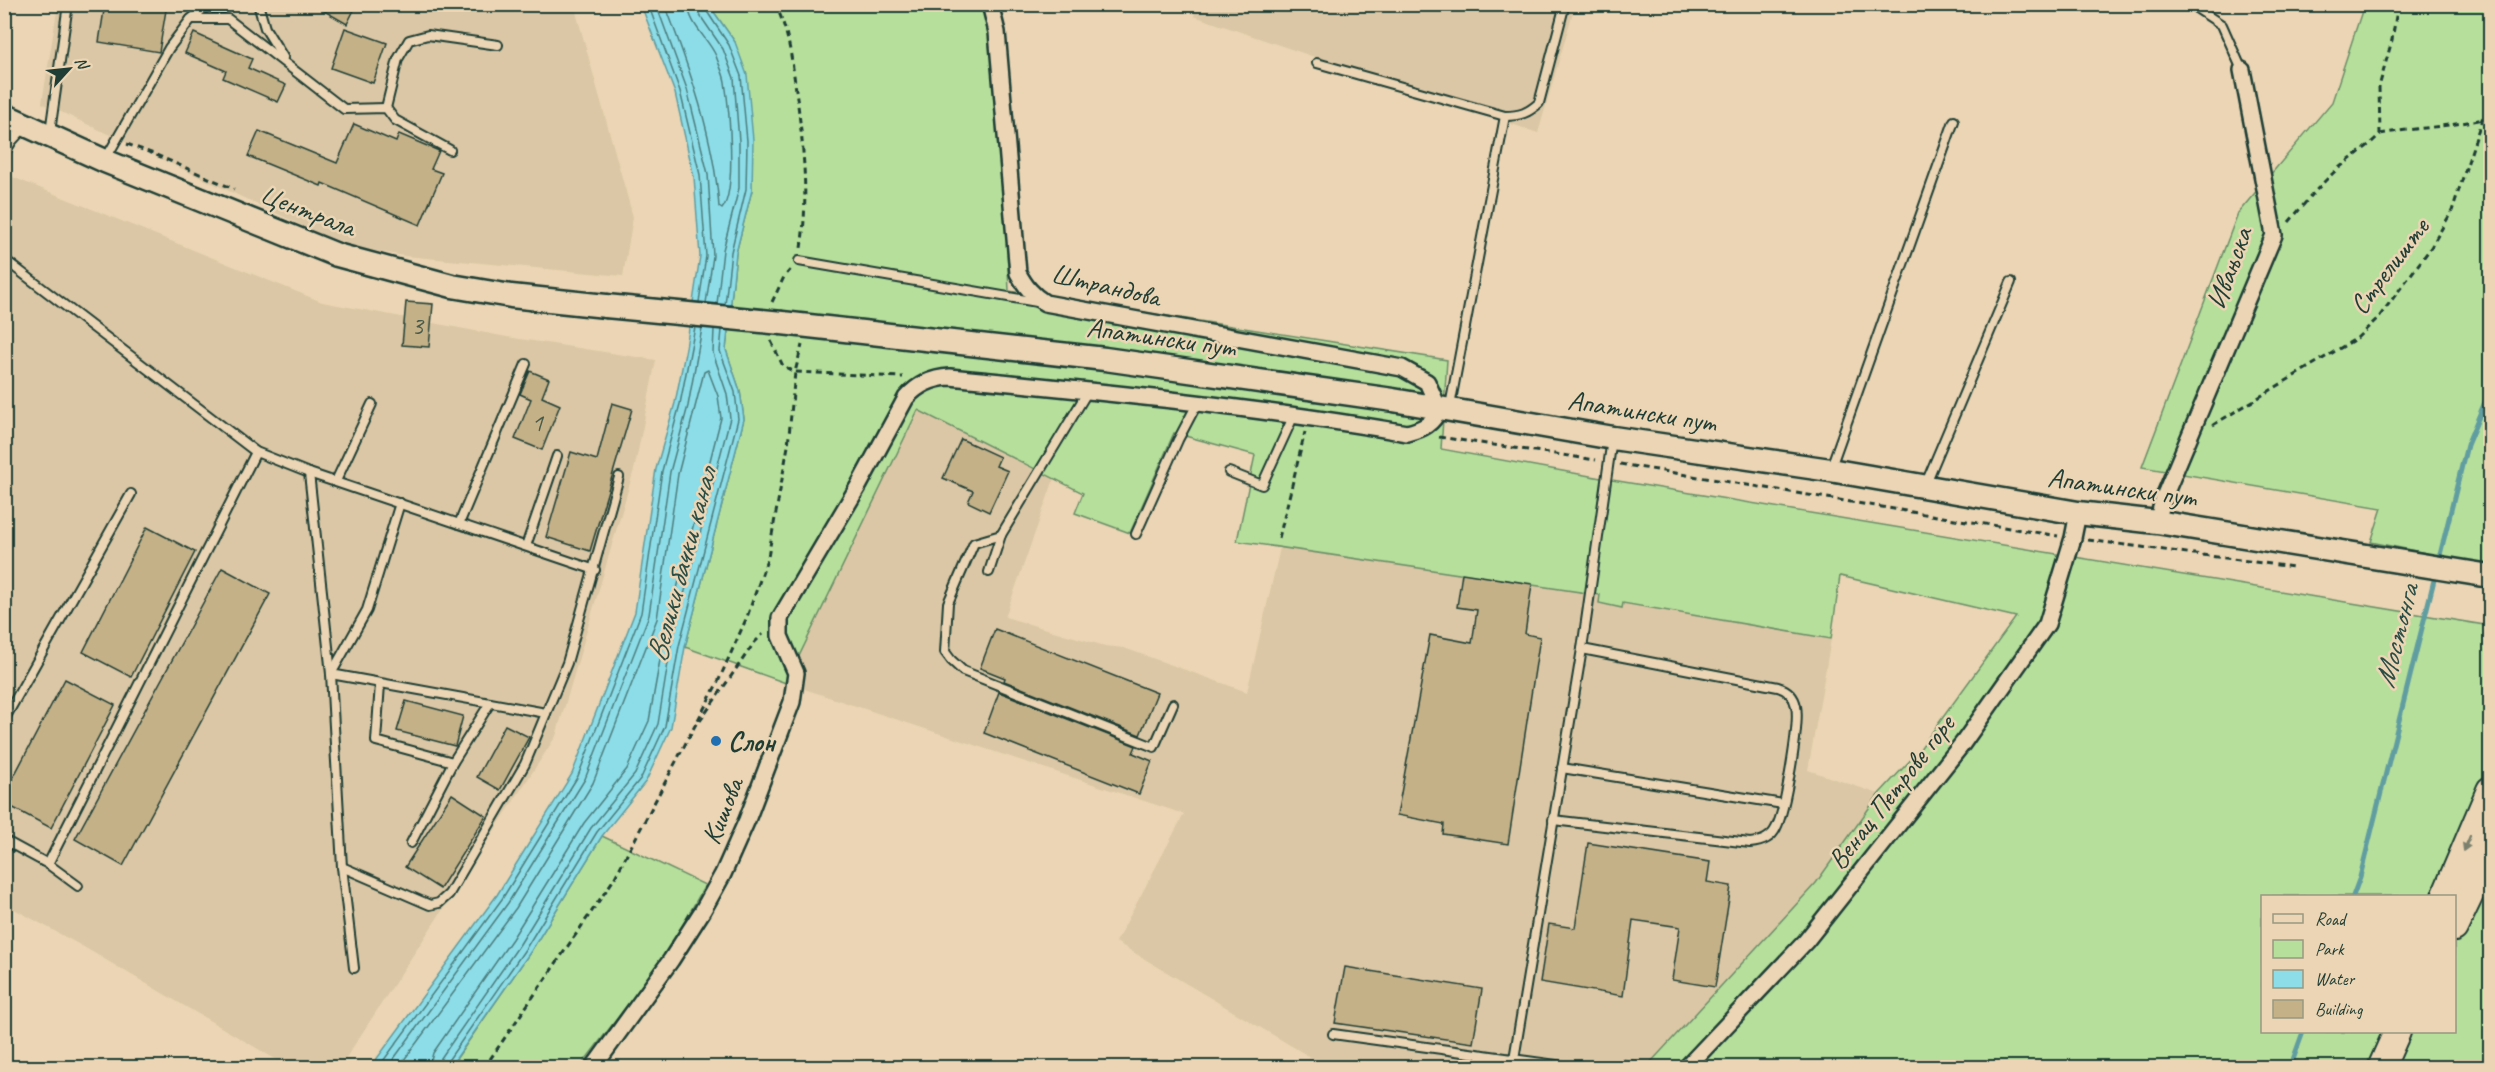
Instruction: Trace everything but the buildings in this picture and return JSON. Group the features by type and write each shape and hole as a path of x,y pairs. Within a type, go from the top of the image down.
{"main road":[{"name":"Централа","path":"4,116 105,161 337,255 391,271 452,286 511,296 774,323"},
{"name":"Апатински пут","path":"774,323 1105,359 1382,398 1612,438 1830,470 2078,513 2157,522 2490,576"},
{"path":"2446,895 2490,790"},
{"path":"2456,924 2490,853"},
{"path":"2381,1068 2397,1033"}],"street":[{"name":"Штрандова","path":"990,4 997,32 1018,273 1034,296 1045,303 1402,368 1427,382 1444,409"},
{"name":"Ивањска","path":"2157,522 2164,497 2274,235 2242,70"},
{"path":"780,618 859,484 906,398 916,387 937,378 950,377 1198,402 1302,415 1407,433 1425,427 1434,421 1444,409"},
{"name":"Венац Петрове горе","path":"1686,1068 1806,941 1963,743 2047,624 2073,538 2078,513"},
{"name":"Кишова","path":"593,1068 671,960 703,910 723,874 747,820 792,702 796,673 780,636 780,618"}],"lane":[{"path":"49,137 68,4"},
{"path":"105,161 170,48 191,19 209,4"},
{"path":"258,4 265,28 285,61"},
{"path":"1317,63 1505,116 1517,116 1530,111 1539,103 1565,4"},
{"name":"Ивањска","path":"2190,4 2222,25 2242,70"},
{"path":"191,19 228,19 285,61 344,110 386,108"},
{"path":"450,150 394,120 386,108 398,59 409,40 428,35 498,45"},
{"path":"1444,409 1505,116"},
{"path":"1830,470 1954,121"},
{"path":"4,154 26,126"},
{"path":"4,259 256,452 309,473 595,570"},
{"path":"799,261 1045,303"},
{"path":"1924,487 2011,282"},
{"path":"459,524 526,364"},
{"path":"989,572 1001,535 1088,391"},
{"path":"1136,534 1178,440 1198,402"},
{"path":"336,482 372,405"},
{"path":"1229,472 1262,485 1302,415"},
{"path":"1514,1059 1582,649 1612,438"},
{"path":"48,864 256,452"},
{"path":"526,546 557,456"},
{"path":"309,473 331,674 342,867 354,968"},
{"path":"342,867 422,903 430,905 439,903 449,894 525,764 567,663 595,570 619,477"},
{"path":"4,720 131,494"},
{"path":"331,674 367,610 400,503"},
{"path":"1001,535 974,543 948,603 945,652 951,660 963,671 1154,747 1173,704"},
{"path":"1553,820 1750,843 1761,842 1777,828 1783,804 1798,714 1796,704 1786,690 1582,649"},
{"path":"331,674 546,713"},
{"path":"380,684 376,741 453,762"},
{"path":"411,843 453,762 490,703"},
{"path":"1562,768 1783,804"},
{"path":"4,840 48,864 78,886"},
{"path":"1333,1034 1578,1068"},
{"path":"1474,1068 1483,1055"}],"path":[{"path":"775,4 791,50 802,136 804,191 803,232 799,261 784,277 772,298 774,353 783,366 795,372 937,378"},
{"path":"2380,134 2379,87 2392,40 2398,4"},
{"name":"Стрелиште","path":"2193,428 2215,424 2254,398 2357,338 2379,317 2430,249 2452,211 2482,119 2490,108"},
{"path":"2274,235 2290,221 2321,184 2341,166 2367,148 2380,134 2407,128 2444,126 2482,119"},
{"path":"116,140 154,154 239,192"},
{"path":"484,1068 614,879 718,682 747,617 768,557 788,446 795,372 808,326"},
{"path":"1279,538 1302,415"},
{"path":"1407,433 1609,462 2073,538 2298,567"},
{"path":"692,732 754,643 780,618"}],"shaded area":[{"path":"1198,4 1575,5 1538,133 1194,16"},
{"path":"58,5 574,5 633,217 623,276 405,256 362,249 318,233 42,103"},
{"path":"5,174 322,302 507,337 656,360 635,466 556,736 340,1067 289,1067 82,946 5,904"},
{"path":"918,410 1054,479 1005,617 1105,646 1124,648 1247,692 1280,548 1601,595 1599,603 1622,607 1623,603 1831,639 1808,770 1879,794 1816,883 1649,1063 1623,1059 1620,1068 1327,1067 1116,942 1184,814 786,683"}],"green space":[{"path":"709,5 996,5 1009,291 1447,360 1441,449 1612,480 2490,626 2490,1067 1620,1067 1622,1059 1650,1063 1816,883 1879,794 1917,753 2016,617 1840,576 1831,639 1623,603 1622,608 1599,603 1600,595 1237,541 1255,455 1174,433 1130,533 1075,513 1083,493 918,410 786,683 685,647 744,419 740,391 726,350 736,253 752,190 735,42"},
{"path":"2364,5 2490,5 2490,566 2371,542 2382,508 2142,467 2238,213 2332,102"},
{"path":"602,836 705,885 667,953 580,1067 450,1068 531,951"}],"water":[{"name":"Велики бачки канал","path":"641,5 709,5 735,42 747,75 753,140 752,190 736,253 726,350 740,391 744,419 685,647 671,727 646,781 602,836 531,951 450,1067 370,1068 497,895 572,774 635,612 656,469 675,403 700,256 694,177 675,93"}],"waterway":[{"name":"Мостонга","path":"2438,563 2467,445 2490,390"},
{"name":"Мостонга","path":"2353,895 2360,877 2436,572"},
{"name":"Мостонга","path":"2290,1068 2303,1033"}],"place":[{"name":"Слон","path":"716,741"}]}
